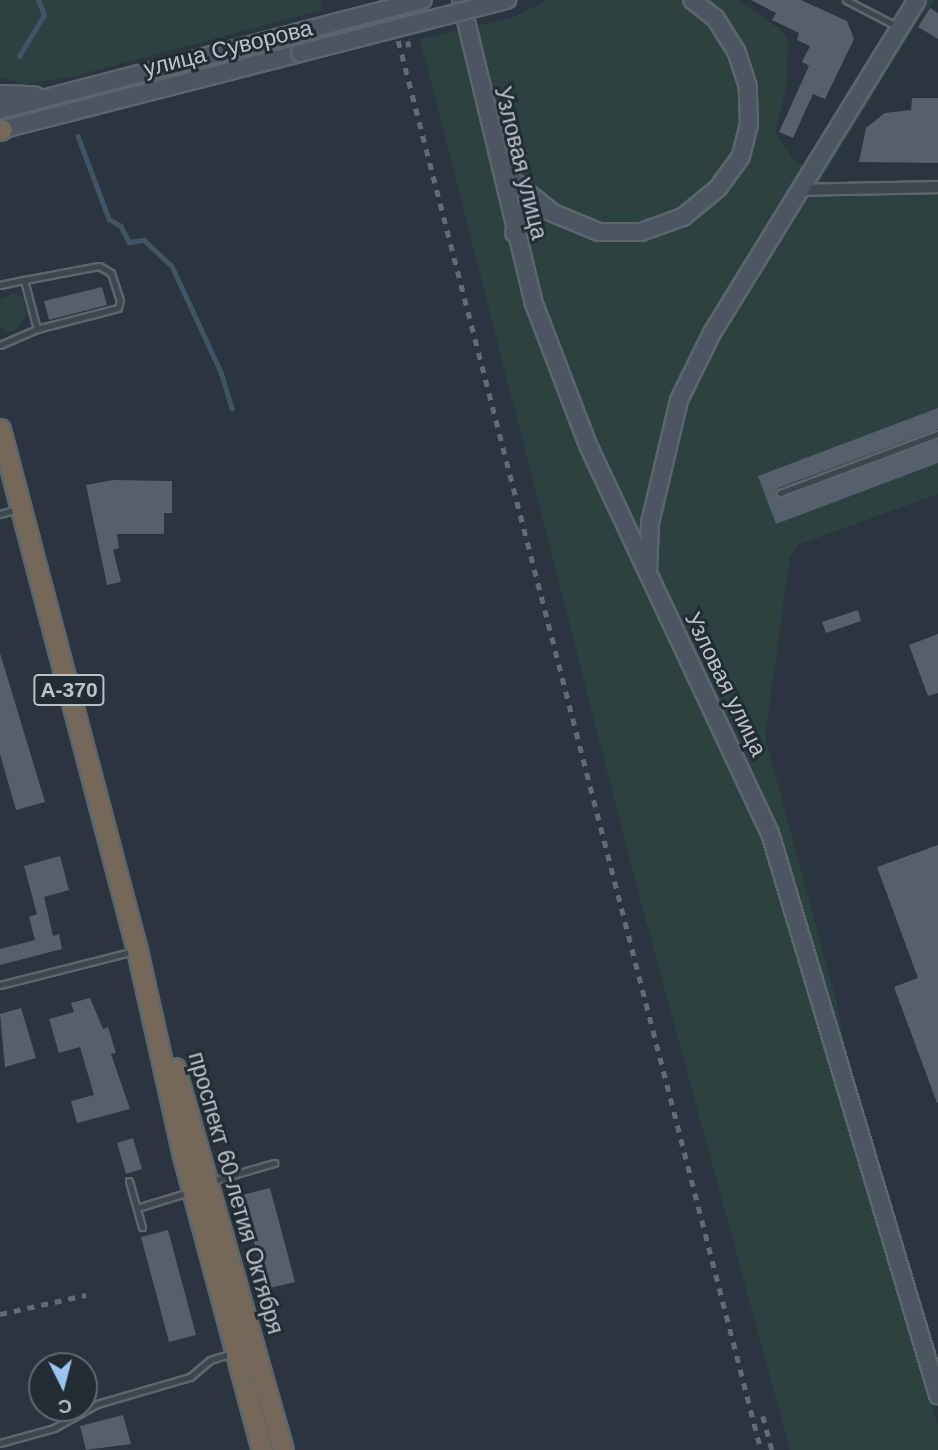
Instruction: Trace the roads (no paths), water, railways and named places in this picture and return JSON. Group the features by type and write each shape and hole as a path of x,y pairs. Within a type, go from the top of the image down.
{"highway":[{"name":"проспект 60-летия Октября","path":"0,429 201,1186 283,1450"},
{"name":"проспект 60-летия Октября","path":"201,1186 236,1352 262,1450"}],"street":[{"name":"улица Суворова","path":"1,125 82,87 422,0"},
{"name":"Узловая улица","path":"461,0 484,113 533,300 588,445 648,576 722,723 770,833 938,1395"},
{"name":"улица Суворова","path":"1,125 508,0"},
{"path":"514,233 519,214 527,207 552,213 599,232 641,232 683,217 718,188 741,156 749,125 748,87 736,51 715,18 692,0"},
{"path":"648,576 650,523 678,400 712,333 898,26 917,0"},
{"path":"0,94 29,96 82,87"},
{"path":"484,113 512,180 552,213"},
{"path":"798,190 938,187"}],"lane":[{"path":"846,0 898,26"},
{"path":"0,285 99,266 111,273 120,300 118,308 37,329 0,345"},
{"path":"24,280 37,329"},
{"path":"780,494 938,434"},
{"path":"0,514 21,508"},
{"path":"0,985 137,950"},
{"path":"137,1208 274,1163"},
{"path":"129,1181 142,1227"},
{"path":"0,1443 54,1428 97,1404 190,1377 210,1360 236,1352"}],"waterway":[{"path":"19,56 44,15 38,0"},
{"path":"78,136 109,219 121,226 129,242 144,240 172,266 221,372 232,408"}],"railway":[{"path":"388,0 761,1450"},
{"path":"399,0 409,47"},
{"path":"0,1314 86,1295"},
{"path":"763,1416 772,1450"}]}
